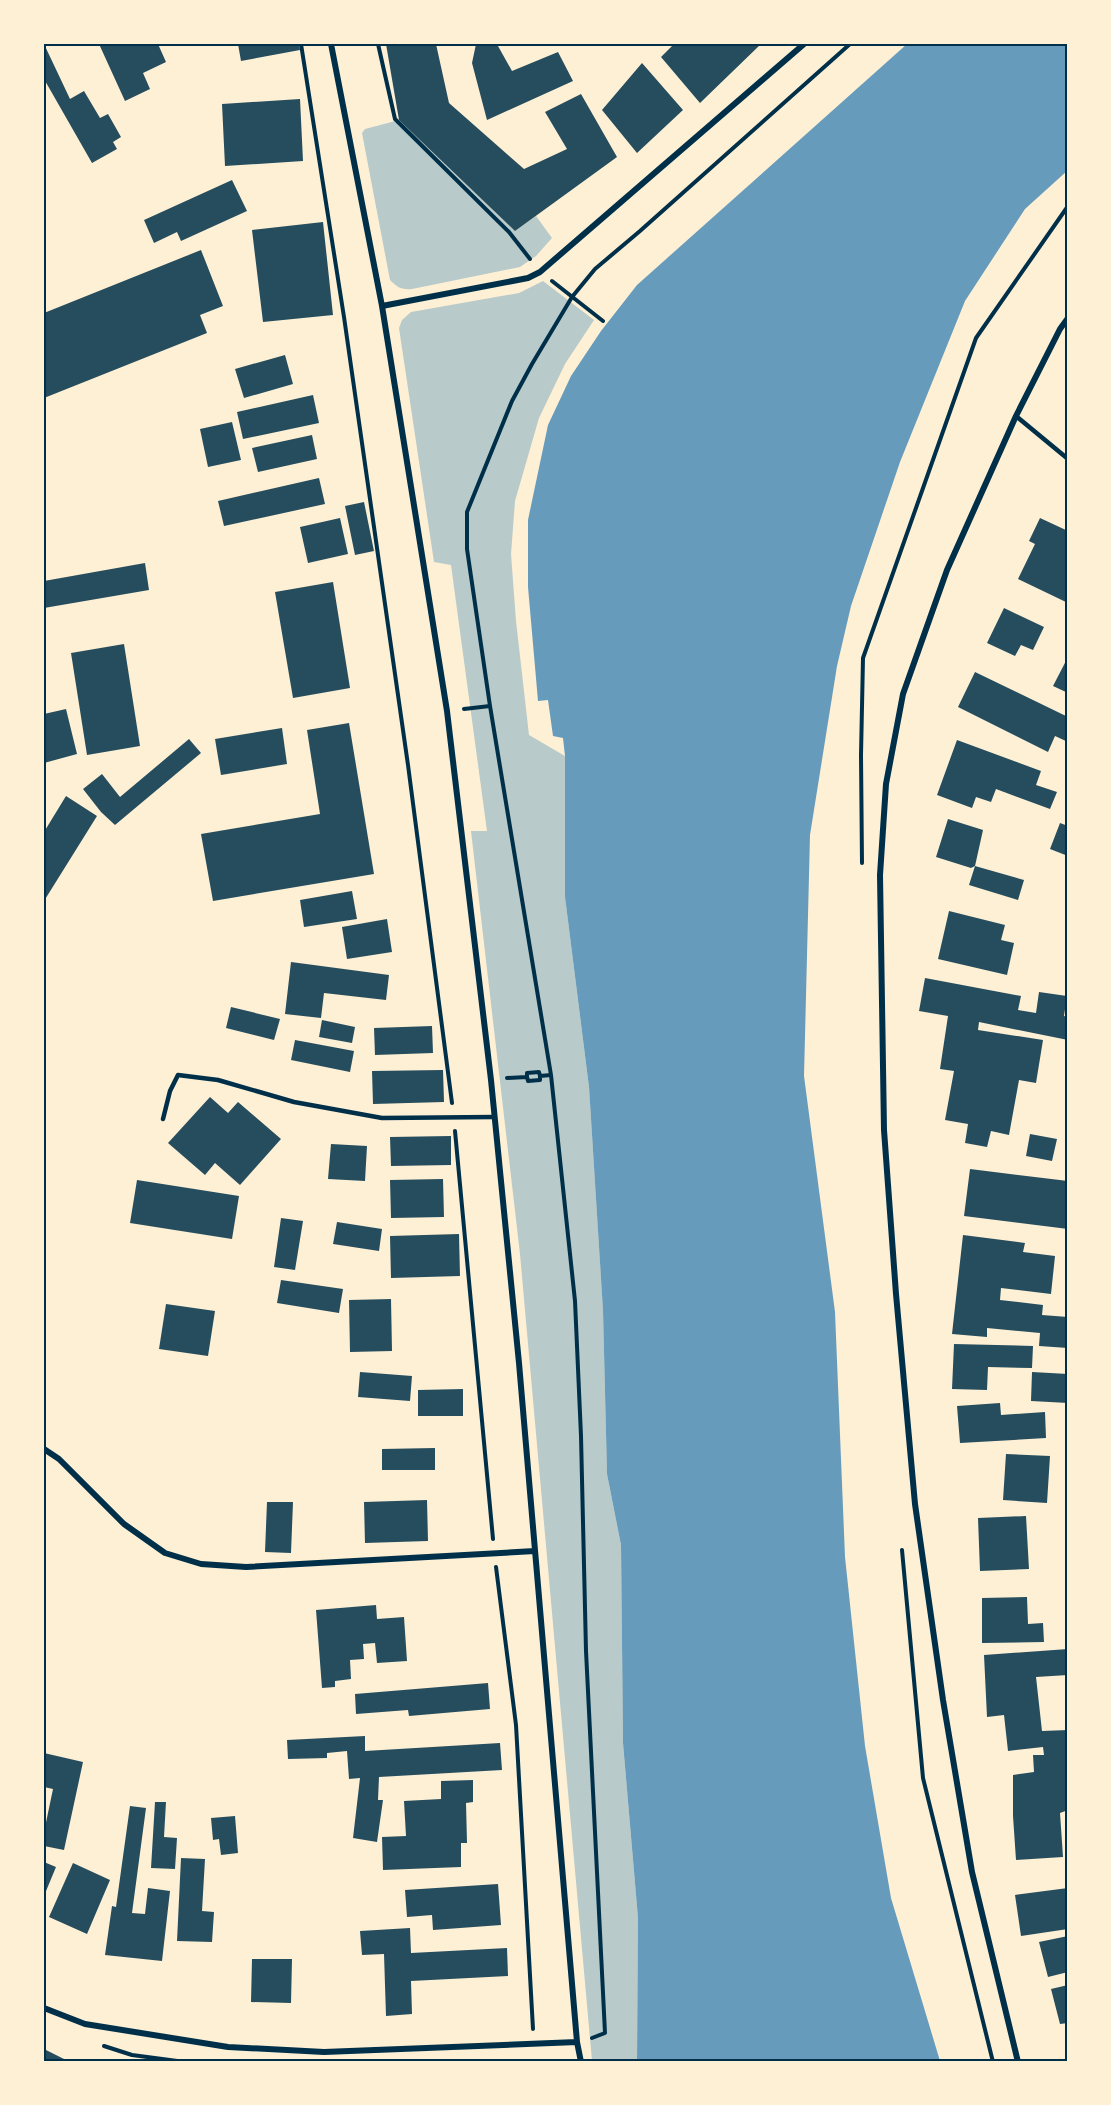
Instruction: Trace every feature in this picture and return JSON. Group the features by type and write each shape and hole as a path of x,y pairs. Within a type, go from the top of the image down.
{"street":[{"path":"331,44 382,306 447,711 491,1080 519,1362 580,2061"},
{"path":"382,306 517,281 540,272 804,44"},
{"path":"1018,2061 972,1872 943,1700 915,1504 896,1294 885,1130 880,875 886,784 903,694 947,570 1016,416 1060,329 1068,318"},
{"path":"44,1449 59,1459 124,1524 165,1553 201,1564 246,1567 534,1551"},
{"path":"44,2008 85,2024 228,2047 324,2052 577,2042"}],"lane":[{"path":"1016,416 1068,459"},
{"path":"163,1119 170,1091 178,1075 218,1080 294,1102 382,1118 494,1117"}],"path":[{"path":"301,44 344,317 408,765 453,1117 494,1553 516,1725 534,2043"},
{"path":"378,44 395,120 509,232 540,272 603,321"},
{"path":"577,2042 599,2037 605,2033 586,1651 575,1301 552,1075 490,706 467,549 467,512 512,401 572,297 595,269 850,44"},
{"path":"862,870 863,658 976,338 1068,206"},
{"path":"447,711 490,706"},
{"path":"491,1080 527,1077 528,1081 540,1080 540,1076 552,1075"},
{"path":"902,1539 923,1778 993,2061"}],"shaded area":[{"path":"399,120 515,231 536,216 552,238 536,256 520,267 412,289 402,288 395,284 390,280 362,133 365,129"},
{"path":"543,281 594,320 565,364 539,418 515,501 511,554 529,735 565,756 565,897 589,1087 603,1311 607,1474 621,1545 623,1743 638,1918 637,2061 592,2061 520,1254 471,831 487,831 451,565 434,562 399,328 402,320 411,312 519,293"}],"water":[{"path":"907,44 1068,44 1067,171 1025,209 965,301 900,462 851,606 837,666 810,835 804,1076 835,1312 845,1557 865,1746 891,1898 940,2061 637,2061 638,1918 623,1743 621,1545 607,1474 603,1311 589,1087 565,897 565,756 563,738 553,736 548,700 538,701 528,587 528,520 548,425 571,376 601,331 637,285"}],"building":[{"path":"44,44 70,99 84,91 100,118 108,114 121,137 113,142 117,149 92,163 44,79"},
{"path":"99,44 158,44 166,62 143,73 150,89 125,101"},
{"path":"238,44 299,44 300,50 241,61"},
{"path":"386,44 436,44 449,103 524,169 567,149 545,112 581,94 617,157 515,231 399,120"},
{"path":"476,44 504,44 498,46 512,71 558,52 573,81 487,120 472,63"},
{"path":"674,44 761,44 700,103 661,57"},
{"path":"642,63 683,110 637,153 602,110"},
{"path":"300,99 303,161 225,166 222,104"},
{"path":"232,180 247,211 181,241 177,232 154,243 144,220"},
{"path":"323,222 333,315 263,322 252,230"},
{"path":"201,250 223,306 200,315 207,333 44,398 44,313"},
{"path":"285,355 293,384 244,398 235,369"},
{"path":"313,395 319,423 243,439 237,412"},
{"path":"232,422 241,460 208,467 200,429"},
{"path":"312,435 317,459 258,472 252,448"},
{"path":"319,478 325,504 224,526 218,501"},
{"path":"364,502 374,551 355,555 345,506"},
{"path":"340,518 348,554 308,563 300,527"},
{"path":"1040,518 1068,531 1068,603 1018,579 1035,544 1029,541"},
{"path":"145,563 149,590 44,608 44,581"},
{"path":"333,582 350,688 293,698 275,592"},
{"path":"1004,608 1044,627 1033,650 1021,645 1015,656 987,643"},
{"path":"124,644 140,746 87,755 71,653"},
{"path":"1068,657 1068,693 1053,686"},
{"path":"975,672 1068,717 1068,742 1055,736 1048,752 958,707"},
{"path":"66,709 77,754 44,763 44,714"},
{"path":"349,723 374,874 213,901 201,834 320,814 307,730"},
{"path":"282,728 287,764 221,775 215,739"},
{"path":"189,739 201,753 115,825 101,812 83,789 102,774 120,797"},
{"path":"957,740 1041,771 1036,785 1057,792 1050,809 996,789 991,802 976,797 972,808 937,795"},
{"path":"66,796 97,816 44,901 44,832"},
{"path":"948,819 983,830 975,866 971,868 936,857"},
{"path":"1060,823 1068,826 1068,856 1050,849"},
{"path":"975,866 1024,880 1018,900 969,885"},
{"path":"352,891 357,919 304,927 300,900"},
{"path":"949,911 1005,925 1001,940 1014,943 1007,975 938,959"},
{"path":"387,919 392,952 347,959 342,927"},
{"path":"291,962 389,975 386,1000 324,993 321,1018 285,1014"},
{"path":"925,978 1021,996 1018,1010 1036,1013 1039,992 1067,996 1064,1016 1068,1017 1068,1040 979,1022 978,1030 1043,1040 1036,1083 1019,1080 1009,1135 991,1131 987,1147 965,1143 968,1124 945,1120 954,1071 940,1069 948,1016 919,1011"},
{"path":"231,1007 280,1019 274,1040 226,1028"},
{"path":"322,1020 355,1027 352,1043 319,1037"},
{"path":"432,1026 433,1053 375,1055 374,1028"},
{"path":"295,1040 354,1051 350,1072 291,1060"},
{"path":"443,1070 444,1102 373,1104 372,1071"},
{"path":"210,1097 228,1113 238,1102 281,1139 240,1185 215,1163 205,1175 168,1143"},
{"path":"1030,1134 1057,1139 1052,1161 1026,1156"},
{"path":"451,1136 451,1165 391,1166 390,1137"},
{"path":"331,1144 367,1146 365,1181 328,1179"},
{"path":"970,1169 1068,1181 1068,1229 964,1216"},
{"path":"443,1179 444,1217 391,1218 390,1180"},
{"path":"137,1180 239,1196 232,1239 130,1223"},
{"path":"281,1218 303,1221 295,1270 274,1267"},
{"path":"337,1222 382,1229 379,1251 333,1244"},
{"path":"459,1234 460,1276 391,1278 390,1236"},
{"path":"963,1235 1025,1243 1023,1252 1055,1256 1051,1294 1001,1288 1000,1300 1043,1305 1042,1315 1068,1317 1068,1348 1039,1346 1040,1333 987,1328 987,1337 952,1334"},
{"path":"281,1280 343,1289 339,1313 277,1303"},
{"path":"391,1299 392,1351 350,1352 349,1300"},
{"path":"166,1304 215,1311 208,1356 159,1349"},
{"path":"954,1344 1033,1346 1032,1368 988,1367 987,1390 952,1389"},
{"path":"360,1372 412,1376 410,1401 358,1397"},
{"path":"1032,1372 1068,1374 1068,1403 1031,1401"},
{"path":"463,1389 463,1416 418,1416 418,1390"},
{"path":"1000,1403 1001,1415 1045,1412 1046,1438 960,1443 957,1406"},
{"path":"435,1448 435,1470 382,1470 382,1449"},
{"path":"1006,1454 1050,1456 1047,1503 1003,1500"},
{"path":"427,1500 428,1541 365,1543 364,1502"},
{"path":"267,1502 293,1502 291,1553 265,1552"},
{"path":"1026,1516 1029,1569 980,1571 978,1518"},
{"path":"1027,1597 1028,1624 1043,1623 1044,1642 982,1643 982,1598"},
{"path":"376,1605 377,1619 404,1617 407,1661 377,1663 375,1643 363,1644 364,1659 350,1660 351,1679 335,1681 335,1687 322,1688 316,1610"},
{"path":"1068,1649 1068,1675 1036,1677 1042,1731 1068,1730 1068,1810 1060,1813 1063,1857 1016,1860 1013,1775 1034,1772 1033,1755 1044,1755 1043,1747 1008,1751 1004,1715 987,1717 984,1655"},
{"path":"488,1683 490,1709 409,1716 408,1710 356,1714 355,1694"},
{"path":"365,1736 365,1751 500,1743 502,1770 379,1777 378,1800 383,1800 377,1842 353,1838 360,1778 349,1779 347,1751 327,1753 327,1758 288,1759 287,1740"},
{"path":"44,1753 83,1762 64,1850 44,1846 44,1832 53,1789 44,1787"},
{"path":"473,1780 473,1802 466,1803 467,1843 461,1843 461,1867 383,1870 382,1837 406,1836 404,1801 441,1799 441,1781"},
{"path":"155,1802 166,1802 164,1837 177,1838 175,1869 151,1868"},
{"path":"130,1806 146,1808 132,1913 145,1914 148,1888 170,1891 162,1961 105,1955 112,1906 116,1907"},
{"path":"235,1816 238,1853 221,1855 219,1839 213,1840 211,1818"},
{"path":"181,1858 205,1859 202,1911 214,1912 212,1942 177,1941"},
{"path":"44,1862 56,1867 44,1896"},
{"path":"73,1863 110,1880 87,1934 49,1917"},
{"path":"498,1884 501,1925 433,1930 432,1915 407,1917 405,1890"},
{"path":"1068,1888 1068,1929 1021,1936 1015,1895"},
{"path":"410,1928 411,1953 507,1948 508,1976 411,1981 412,2014 386,2016 384,1954 362,1955 360,1931"},
{"path":"1068,1936 1068,1972 1048,1977 1039,1942"},
{"path":"252,1959 292,1959 291,2003 251,2002"},
{"path":"1068,1985 1068,2023 1060,2024 1051,1989"},
{"path":"46,2050 68,2061 44,2061"}]}
